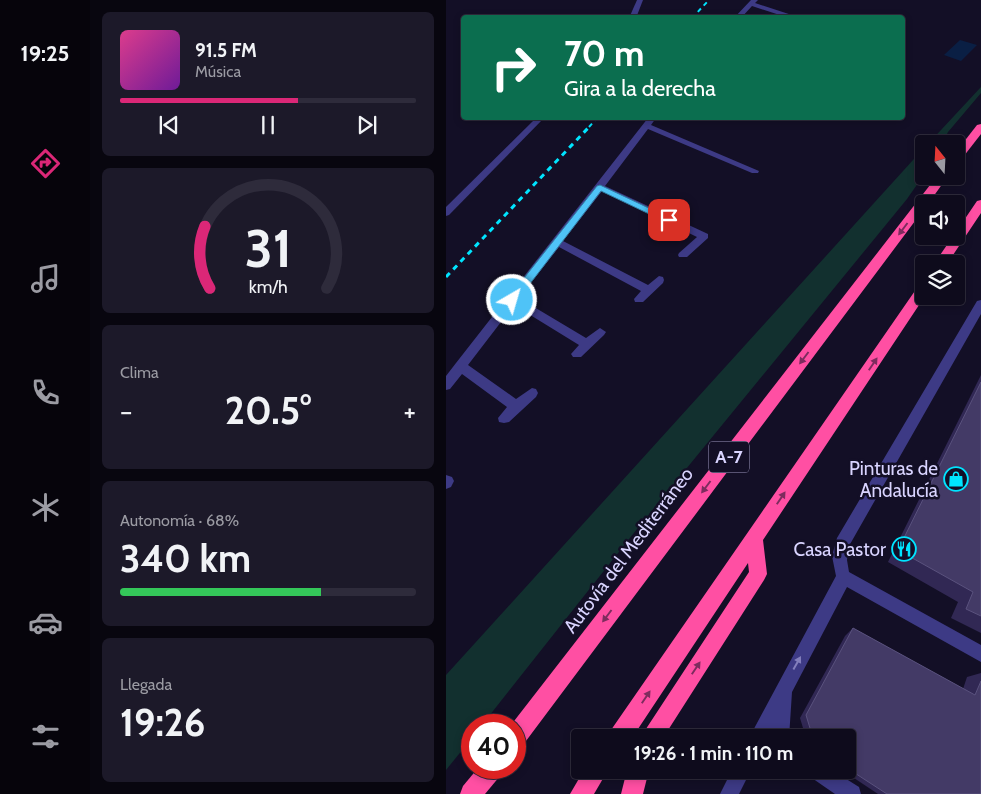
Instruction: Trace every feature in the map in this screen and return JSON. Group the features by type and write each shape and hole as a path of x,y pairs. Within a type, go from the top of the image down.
{"highway":[{"path":"965,147 979,129"},
{"name":"Autovía del Mediterráneo","path":"526,723 936,185"},
{"path":"946,255 981,204"},
{"path":"625,729 915,301"},
{"path":"656,729 758,574 754,538"},
{"path":"472,794 484,779"},
{"path":"581,794 591,779"},
{"path":"632,794 636,779"}],"street":[{"path":"633,15 640,0"},
{"path":"739,15 753,2 790,15"},
{"path":"446,213 538,120"},
{"path":"446,385 600,187 648,121 756,171"},
{"path":"600,187 704,236 683,256"},
{"path":"557,242 649,290"},
{"path":"640,299 659,280"},
{"path":"512,300 587,344"},
{"path":"981,304 842,543 838,554 839,566 844,577 981,654"},
{"path":"577,354 600,332"},
{"path":"460,366 517,407"},
{"path":"504,418 532,393"},
{"path":"762,729 844,577"},
{"path":"781,729 784,686"},
{"path":"730,794 738,779"},
{"path":"829,779 852,794"}],"green space":[{"path":"981,87 981,93 946,135 936,135"},
{"path":"915,158 915,185 917,185 907,199 637,529 491,714 461,714 461,752 446,770 446,675"}],"water":[{"path":"960,40 977,45 961,61 944,55"}],"building":[{"path":"981,382 981,616 966,609 973,592 898,550"},
{"path":"853,628 975,695 981,681 981,794 887,794 856,774 856,729 810,729 806,715"}],"railway":[{"path":"695,15 709,0"},
{"path":"589,127 595,120"},
{"path":"446,277 590,126"}],"place":[{"name":"Pinturas de Andalucía","path":"956,479"},
{"name":"Casa Pastor","path":"904,549"}],"route":[{"path":"512,300 600,187 669,220"}]}
